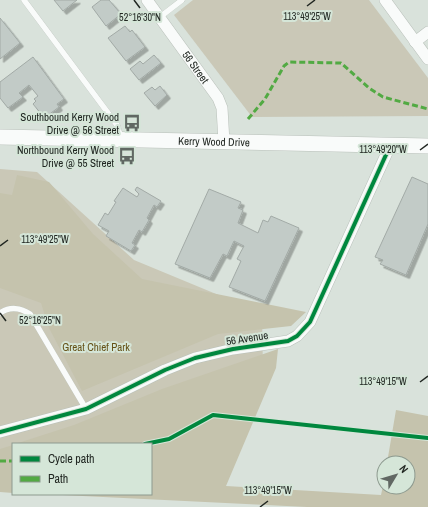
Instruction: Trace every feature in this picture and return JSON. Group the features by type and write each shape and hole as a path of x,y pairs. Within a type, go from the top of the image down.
{"street":[{"name":"56 Street","path":"147,0 218,98 222,108 224,142"},
{"path":"385,0 428,59"},
{"path":"415,42 428,32"},
{"name":"Kerry Wood Drive","path":"0,137 428,146"},
{"name":"56 Avenue","path":"0,432 86,409 165,370 195,358 233,349 288,341 297,336 310,322 390,146"}],"lane":[{"path":"24,0 117,125 122,140"},
{"path":"160,17 182,0"},
{"path":"0,313 11,308 18,308 30,314 86,409"}],"green space":[{"path":"193,0 369,0 428,78 428,116 252,117 174,15"},
{"name":"Great Chief Park","path":"0,169 37,172 134,260 262,313 263,373 152,443 12,443 12,489 0,489"},
{"path":"17,175 49,182 93,234 142,279 306,312 291,326 218,334 82,391 49,328 41,303 0,288 0,193 12,195"},
{"path":"278,349 276,368 226,486 376,495 416,495 416,455 388,455 396,410 428,416 428,507 307,507 62,495 152,495 152,443 18,443 74,425 162,389"},
{"path":"12,445 12,493 0,492 0,449"}],"building":[{"path":"54,0 77,0 63,11"},
{"path":"101,0 109,0 121,14 106,26 92,7"},
{"path":"0,18 20,43 0,59"},
{"path":"125,26 130,32 132,30 145,47 126,61 108,38"},
{"path":"154,55 161,63 139,80 130,69 140,61 143,64"},
{"path":"33,57 64,99 57,104 59,107 47,116 45,114 42,115 33,104 36,101 34,99 38,96 29,85 19,93 23,97 8,108 0,98 0,82"},
{"path":"160,86 167,95 155,106 144,93 152,87 155,90"},
{"path":"412,177 428,184 428,224 406,275 380,264 383,260 375,257"},
{"path":"137,187 161,201 157,207 154,205 147,218 149,220 142,232 139,230 132,243 135,245 131,251 106,236 109,231 98,225 105,213 108,215 116,202 114,201 123,188 137,197 139,194 135,190"},
{"path":"209,189 241,202 238,208 243,210 238,223 258,233 263,220 268,222 271,216 299,228 265,301 229,287 241,261 237,259 244,246 234,241 227,256 223,254 210,278 175,264"}],"marked path":[{"path":"248,119 265,99 284,66 289,62 341,63 369,88 383,97 428,109"},
{"path":"0,461 12,461"}],"cycle path":[{"path":"0,432 86,409 165,370 195,358 233,349 288,341 297,336 310,322 390,146"},
{"path":"150,443 169,439 213,415 428,438"}],"place":[{"name":"Southbound Kerry Wood Drive @ 56 Street","path":"132,123"},
{"name":"Northbound Kerry Wood Drive @ 55 Street","path":"127,156"}]}
